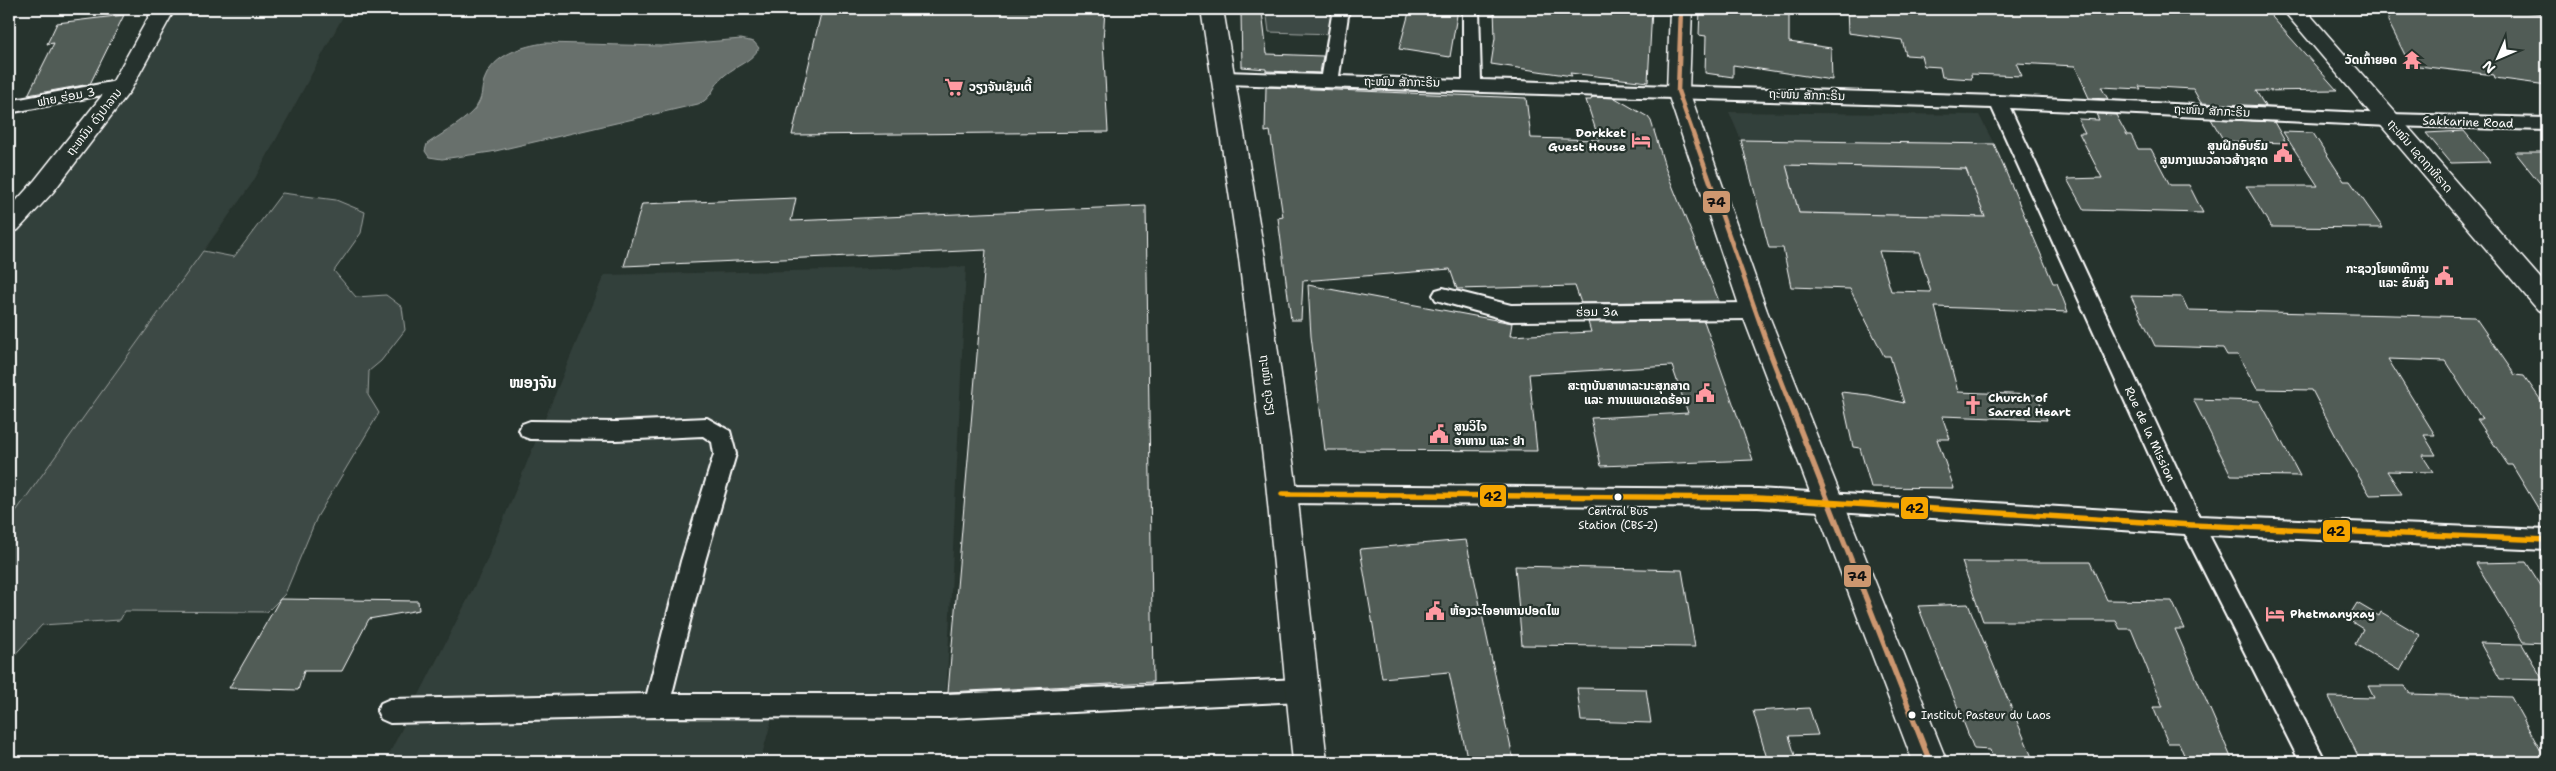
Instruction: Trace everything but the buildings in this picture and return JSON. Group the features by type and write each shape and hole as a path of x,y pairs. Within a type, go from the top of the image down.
{"main road":[{"name":"ຖະຫນົນ ດົງປາລານ","path":"9,224 44,186 122,86 164,9"},
{"name":"ຖະໜົນ ຄູວຽງ","path":"1212,9 1225,78 1237,173 1252,258 1282,494 1310,762"},
{"path":"1681,9 1678,91 1754,311 1930,762"},
{"name":"ຖະໜົນ ເຊດຖາທິຣາດ","path":"2293,9 2547,303"}],"street":[{"path":"1330,80 1341,9"},
{"path":"1471,9 1472,84"},
{"name":"ຖະໜົນ ສັກກະຣິນ","path":"1225,78 1472,84 1998,102 2389,120"},
{"name":"ຟາຍ ຮ່ອມ 3","path":"9,107 122,86"},
{"name":"Rue de la Mission","path":"1998,102 2192,525 2313,762"},
{"name":"Sakkarine Road","path":"2389,120 2547,124"},
{"name":"ຮ່ອມ 3a","path":"1443,296 1512,313 1754,311"},
{"path":"530,430 616,431 707,428 722,437 725,454 693,561 657,705"},
{"path":"1282,494 1758,498 2192,525 2547,540"},
{"path":"390,711 657,705 947,706 1302,690"}],"shaded area":[{"path":"164,9 347,9 253,182 9,521 9,224 34,197 147,42"},
{"path":"1266,9 1337,9 1333,34 1269,32"},
{"path":"741,39 754,42 759,48 756,53 721,79 707,99 698,104 491,152 442,159 429,157 425,151 427,144 469,115 480,101 484,81 489,70 495,63 518,49 545,43 662,46"},
{"path":"1729,112 1979,115 1994,144 2042,256 1769,248 1741,140"},
{"path":"1786,165 1966,169 1985,217 1799,213"},
{"path":"282,193 336,200 365,212 361,233 334,271 356,297 386,295 402,307 405,330 381,361 369,371 368,395 379,413 317,517 285,594 267,612 125,611 120,620 42,625 9,661 9,521 203,251 234,257"},
{"path":"966,267 946,701 774,711 760,762 385,762 484,567 604,275"}],"transit line":[{"name":"74","path":"1681,9 1678,91 1754,311 1930,762"},
{"name":"42","path":"1282,494 1758,498 2192,525 2547,540"}],"place":[{"name":"ວັດເກົ້າຍອດ","path":"2412,60"},
{"name":"ວຽງຈັນເຊັນເຕີ້","path":"954,87"},
{"name":"Dorkket Guest House","path":"1641,140"},
{"name":"ສູນຝຶກອົບຮົມ ສູນກາງແນວລາວສ້າງຊາດ","path":"2283,153"},
{"name":"ກະຊວງໂຍທາທິການ ແລະ ຂົນສົ່ງ","path":"2444,276"},
{"name":"ສະຖາບັນສາທາລະນະສຸກສາດ ແລະ ການແພດເຂດຮ້ອນ","path":"1705,393"},
{"name":"Church of Sacred Heart","path":"1973,405"},
{"name":"ສູນວິໄຈ ອາຫານ ແລະ ຢາ","path":"1439,434"},
{"name":"Central Bus Station (CBS-2)","path":"1618,497"},
{"name":"ຫ້ອງວະໄຈອາຫານປອດໄພ","path":"1435,611"},
{"name":"Phetmanyxay","path":"2275,614"},
{"name":"Institut Pasteur du Laos","path":"1912,715"}],"district":[{"name":"ໜອງຈັນ","path":"533,383"}]}
